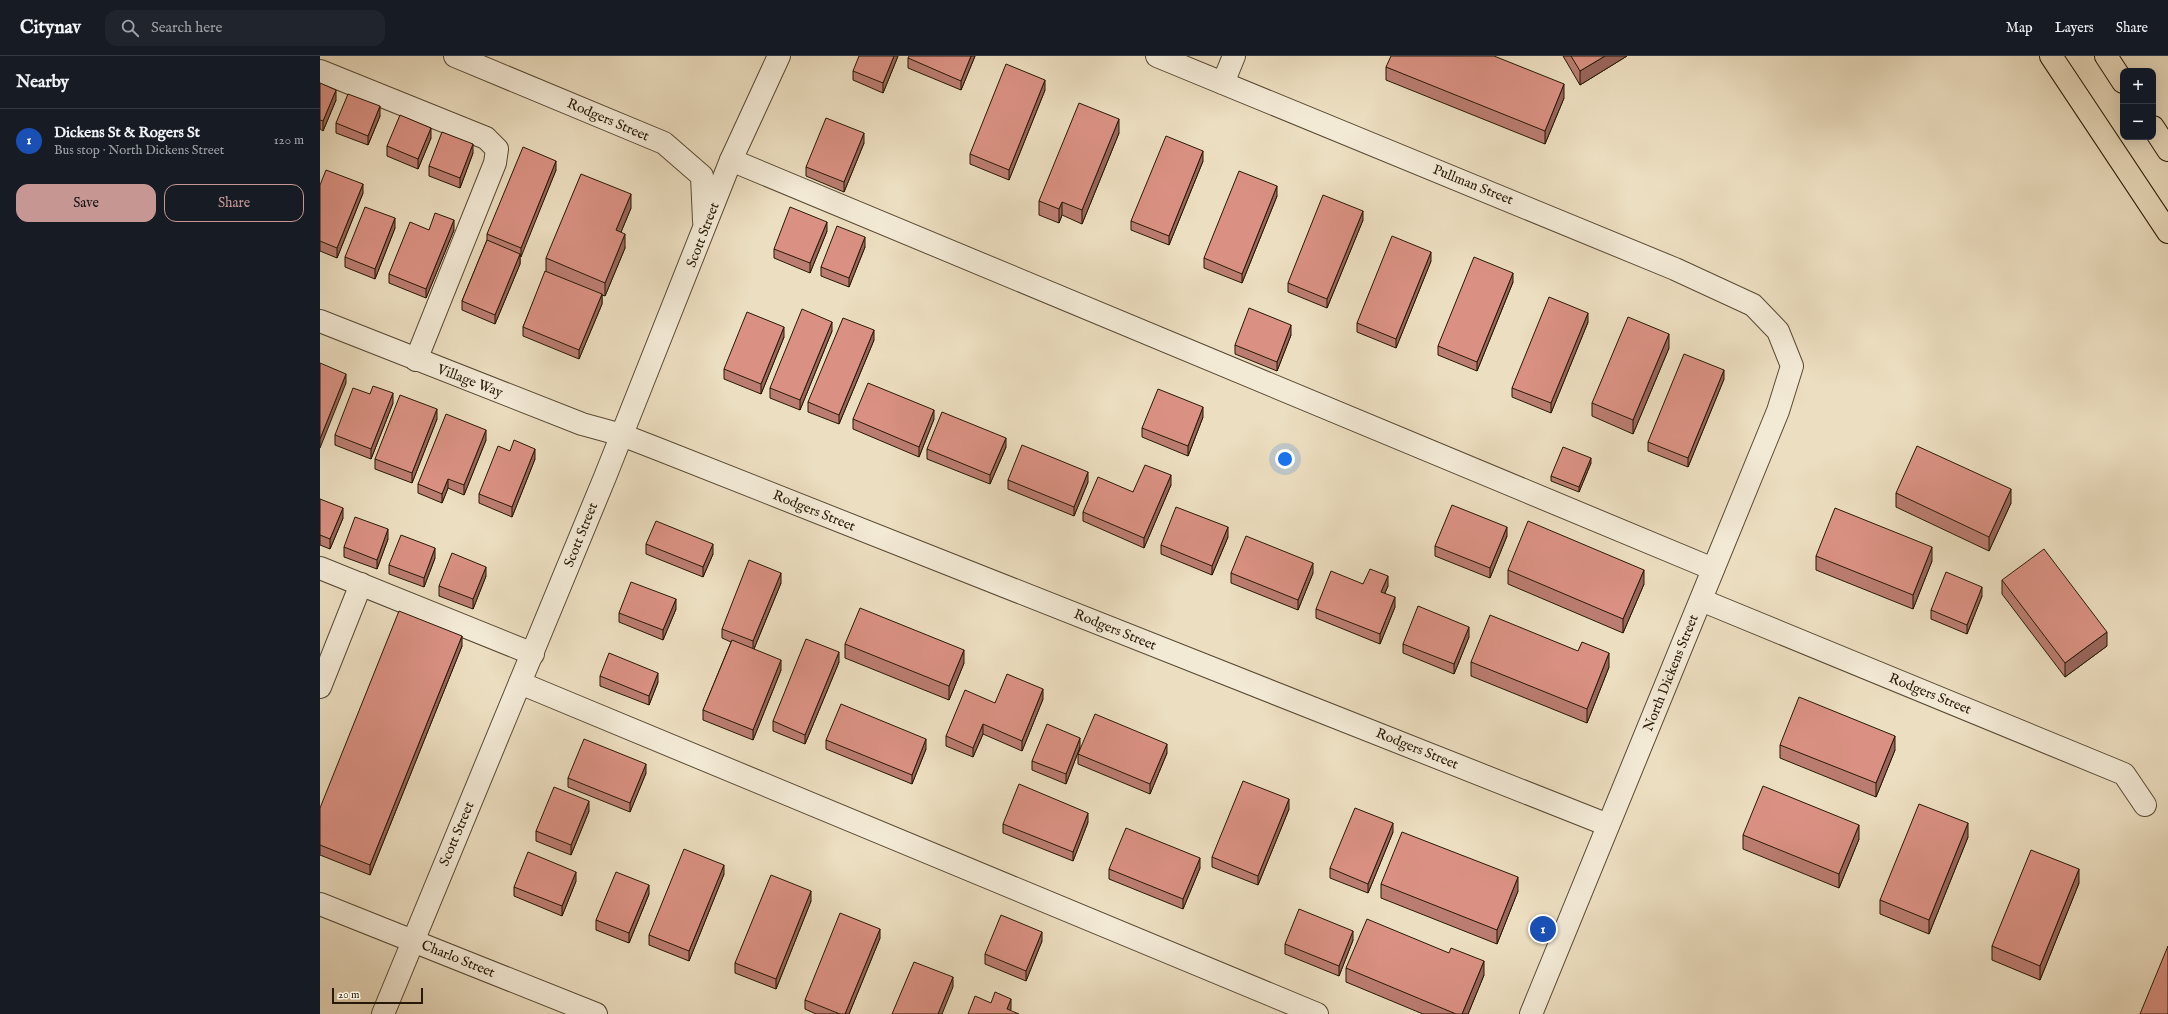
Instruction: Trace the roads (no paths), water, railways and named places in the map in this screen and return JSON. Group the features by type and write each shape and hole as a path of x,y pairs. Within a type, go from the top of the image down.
{"highway":[{"path":"2051,56 2168,232"},
{"path":"2106,56 2120,77"},
{"path":"2156,132 2168,150"}],"street":[{"name":"Rodgers Street","path":"455,56 664,143 702,176 705,230"},
{"name":"Scott Street","path":"383,1014 533,654 732,160 779,56"},
{"name":"Pullman Street","path":"1157,56 1675,269 1753,305 1778,331"},
{"path":"1223,83 1234,56"},
{"path":"320,71 486,138 497,149 495,163 416,360"},
{"path":"732,160 1713,569"},
{"name":"Village Way","path":"320,321 582,424 622,435"},
{"name":"North Dickens Street","path":"1531,1014 1778,411 1792,366 1778,331"},
{"name":"Rodgers Street","path":"622,435 1608,825"},
{"path":"320,568 533,654"},
{"path":"320,687 361,584"},
{"name":"Rodgers Street","path":"1701,600 2124,774 2145,805"},
{"path":"520,684 1317,1014"},
{"name":"Charlo Street","path":"320,904 596,1014"}],"place":[{"name":"Dickens St & Rogers St","path":"1543,929"}]}
